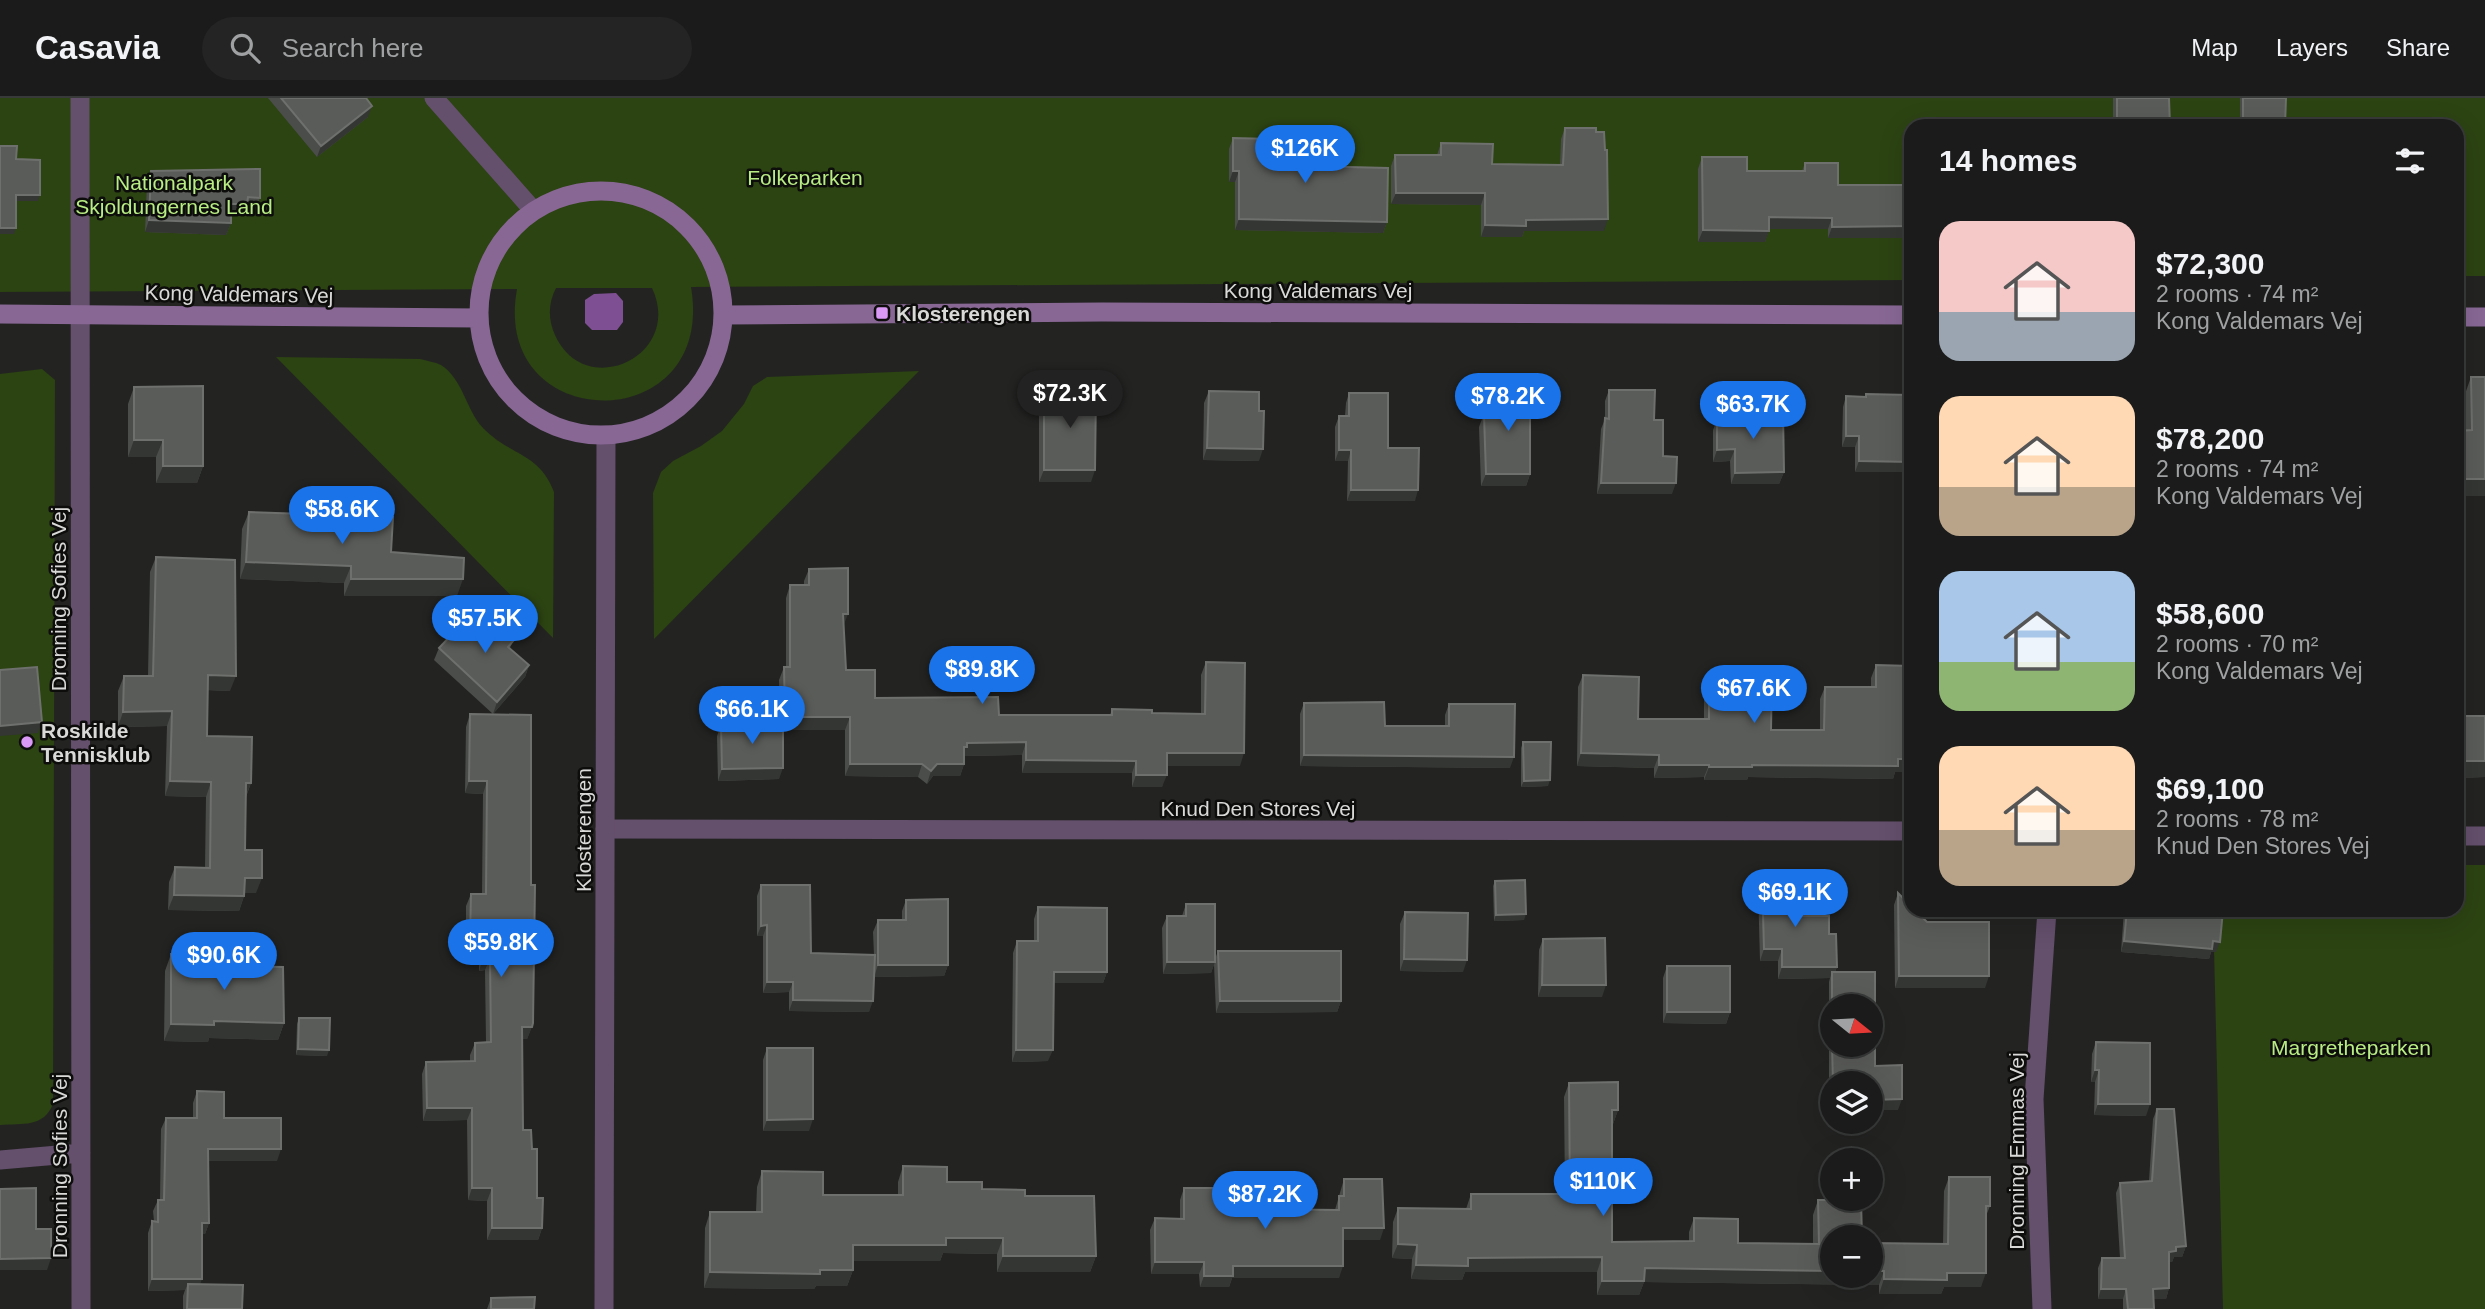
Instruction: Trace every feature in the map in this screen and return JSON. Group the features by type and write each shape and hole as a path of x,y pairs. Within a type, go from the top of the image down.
{"main road":[{"path":"610,190 650,199 684,221 706,248 720,280 724,315 718,351 701,384 675,411 643,429 606,436 568,431 533,415 505,389 492,367 486,356 478,318 481,286 492,257 509,230 533,210 570,193 610,190"},
{"name":"Kong Valdemars Vej","path":"724,315 1129,312 1904,315"},
{"name":"Kong Valdemars Vej","path":"0,314 478,318"},
{"path":"2464,317 2485,317"}],"street":[{"name":"Dronning Sofies Vej","path":"80,98 81,1309"},
{"path":"434,98 533,210"},
{"name":"Klosterengen","path":"604,1309 606,436"},
{"name":"Knud Den Stores Vej","path":"605,829 1904,831"},
{"path":"2464,836 2485,836"},
{"name":"Dronning Emmas Vej","path":"2042,1309 2035,1099 2048,917"},
{"path":"0,1160 81,1153"}],"green space":[{"name":"Nationalpark Skjoldungernes Land","path":"0,98 2485,98 2485,276 2464,276 2464,119 1904,119 1904,280 691,287 690,337 671,372 640,393 604,400 567,393 536,372 518,338 517,289 0,292","holes":["556,288 652,288 658,312 655,333 643,350 627,362 607,368 587,365 569,355 555,335 550,312"]},
{"path":"276,357 420,359 439,364 448,371 483,428 540,469 554,492 553,638"},
{"name":"Roskilde Tennisklub","path":"42,369 55,380 53,1104 49,1112 38,1121 0,1125 0,374"},
{"path":"919,371 654,639 653,493 661,472 673,461 722,431 744,404 753,386 767,377"},
{"name":"Margretheparken","path":"2464,865 2485,865 2485,1309 2223,1309 2213,917 2464,917"}],"shaded area":[{"path":"616,293 623,301 623,322 617,330 592,330 585,323 585,300 594,294"}],"building":[{"path":"281,98 366,98 372,106 321,146"},
{"path":"2117,98 2169,98 2170,119 2117,119"},
{"path":"2243,98 2286,98 2285,119 2243,119"},
{"path":"1565,128 1596,128 1596,132 1604,132 1607,150 1608,219 1526,220 1526,226 1485,225 1485,193 1396,193 1395,155 1441,155 1441,143 1493,144 1492,164 1563,165"},
{"path":"1233,138 1307,140 1308,166 1388,168 1387,222 1239,219 1239,171 1233,171"},
{"path":"0,146 17,146 16,159 40,160 40,195 16,195 16,228 0,228"},
{"path":"1702,157 1747,157 1747,171 1805,171 1805,163 1838,163 1838,185 1904,185 1904,226 1832,227 1832,218 1769,217 1769,231 1703,230"},
{"path":"260,169 260,198 248,197 247,204 231,204 231,223 149,220 151,171"},
{"path":"2471,377 2485,377 2485,479 2464,479 2464,431 2472,430"},
{"path":"203,386 203,466 163,466 163,440 134,440 134,387"},
{"path":"1609,390 1655,390 1654,420 1663,420 1663,456 1677,457 1676,483 1601,483 1605,418 1609,419"},
{"path":"1044,391 1096,391 1095,470 1044,470"},
{"path":"1209,391 1259,392 1259,411 1264,411 1263,449 1207,448"},
{"path":"1487,391 1530,391 1530,474 1486,474 1484,415 1487,415"},
{"path":"1349,393 1388,393 1388,448 1419,448 1418,490 1351,490 1351,450 1339,450 1339,416 1349,416"},
{"path":"1866,394 1904,395 1904,462 1859,461 1859,436 1846,436 1846,396 1866,397"},
{"path":"1783,412 1784,472 1735,473 1735,449 1717,450 1717,418 1720,418 1720,413"},
{"path":"249,512 393,517 391,552 464,558 463,579 351,579 351,566 246,562"},
{"path":"156,557 235,560 236,676 208,675 207,736 252,737 251,783 246,783 245,850 262,850 262,878 245,878 244,896 174,895 175,867 210,868 211,782 170,781 172,711 123,712 124,676 153,676"},
{"path":"848,568 848,614 843,614 846,670 875,670 875,698 998,697 999,715 1112,715 1112,709 1205,714 1206,662 1245,663 1244,753 1167,753 1167,775 1136,775 1136,761 1026,760 1026,742 967,743 967,747 964,747 964,764 937,764 931,771 922,764 850,764 850,717 785,717 784,667 790,667 790,585 809,585 809,569"},
{"path":"477,608 513,641 508,647 529,665 497,702 439,648"},
{"path":"1876,665 1904,666 1904,759 1898,759 1898,766 1659,765 1659,755 1581,753 1583,675 1639,677 1638,719 1709,719 1709,675 1772,675 1771,730 1824,730 1825,687 1876,687"},
{"path":"37,667 42,722 0,726 0,670"},
{"path":"1384,702 1385,726 1449,726 1449,704 1515,704 1514,757 1304,755 1304,703"},
{"path":"470,714 531,715 531,885 535,885 533,1023 532,1027 522,1027 523,1130 531,1130 532,1149 537,1149 537,1198 543,1198 542,1228 492,1228 492,1188 472,1188 472,1108 427,1108 426,1062 475,1061 475,1043 491,1042 490,958 483,958 483,938 470,938 471,894 486,894 487,781 469,781"},
{"path":"2464,716 2485,716 2485,761 2464,761"},
{"path":"783,724 783,768 722,769 721,725"},
{"path":"1523,742 1551,742 1550,780 1524,781"},
{"path":"1790,875 1791,916 1829,916 1829,934 1836,934 1837,967 1782,967 1782,949 1764,949 1762,876"},
{"path":"1525,880 1526,914 1496,915 1495,881"},
{"path":"761,885 810,885 811,953 875,955 873,1001 793,1000 793,982 767,982 767,925 761,926"},
{"path":"1898,893 1904,899 1904,917 1922,917 1927,922 1989,922 1989,976 1899,976"},
{"path":"948,899 948,965 878,965 878,920 906,920 906,900"},
{"path":"1186,904 1215,904 1215,962 1167,962 1167,916 1186,916"},
{"path":"1038,907 1107,908 1107,972 1054,972 1053,1050 1016,1050 1017,941 1038,941"},
{"path":"1405,912 1468,913 1467,960 1404,959"},
{"path":"2126,917 2222,917 2220,942 2213,941 2212,949 2124,941"},
{"path":"1605,938 1606,985 1542,985 1543,939"},
{"path":"1218,951 1341,951 1341,1001 1220,1001"},
{"path":"171,954 215,954 215,966 283,967 284,1023 214,1021 214,1025 171,1024"},
{"path":"1667,966 1730,966 1730,1012 1667,1012"},
{"path":"1832,972 1875,972 1875,994 1832,994"},
{"path":"299,1018 330,1018 329,1050 298,1049"},
{"path":"2096,1042 2150,1043 2150,1104 2098,1104"},
{"path":"767,1048 813,1048 813,1119 767,1120"},
{"path":"1832,1057 1875,1057 1875,1066 1902,1065 1902,1099 1883,1100 1883,1071 1833,1071"},
{"path":"1618,1082 1618,1110 1612,1110 1612,1242 1694,1241 1694,1218 1738,1219 1738,1243 1819,1244 1818,1200 1820,1211 1861,1211 1862,1225 1820,1225 1820,1271 1645,1268 1644,1281 1602,1281 1602,1257 1468,1258 1468,1266 1416,1265 1417,1245 1398,1244 1398,1208 1471,1209 1471,1194 1570,1194 1569,1083"},
{"path":"197,1091 224,1092 224,1118 281,1118 281,1149 208,1149 209,1223 202,1223 202,1279 152,1279 152,1221 158,1222 158,1200 164,1200 166,1118 197,1118"},
{"path":"2157,1109 2174,1109 2186,1246 2176,1247 2176,1251 2169,1252 2169,1288 2153,1289 2154,1309 2128,1309 2126,1289 2101,1289 2102,1258 2125,1258 2120,1183 2152,1181"},
{"path":"903,1166 947,1167 947,1182 982,1182 982,1189 1025,1190 1025,1196 1094,1196 1096,1256 1003,1256 1003,1238 946,1238 946,1245 853,1245 853,1270 820,1270 820,1274 710,1272 710,1212 762,1212 762,1171 823,1172 823,1195 903,1195"},
{"path":"1949,1177 1990,1177 1990,1206 1986,1206 1986,1273 1947,1273 1947,1280 1884,1279 1883,1243 1948,1244"},
{"path":"1344,1179 1382,1179 1384,1228 1343,1228 1343,1266 1233,1266 1233,1276 1204,1276 1204,1262 1155,1262 1155,1218 1184,1219 1184,1188 1218,1188 1218,1205 1233,1205 1233,1209 1339,1210 1339,1196 1344,1196"},
{"path":"36,1188 36,1229 51,1229 51,1258 0,1259 0,1189"},
{"path":"188,1284 243,1285 242,1309 187,1309"},
{"path":"535,1297 534,1309 491,1309 491,1298"}],"place":[{"name":"Klosterengen","path":"882,313"},
{"name":"Roskilde Tennisklub","path":"27,742"}],"park label":[{"name":"Folkeparken","path":"805,177"}]}
